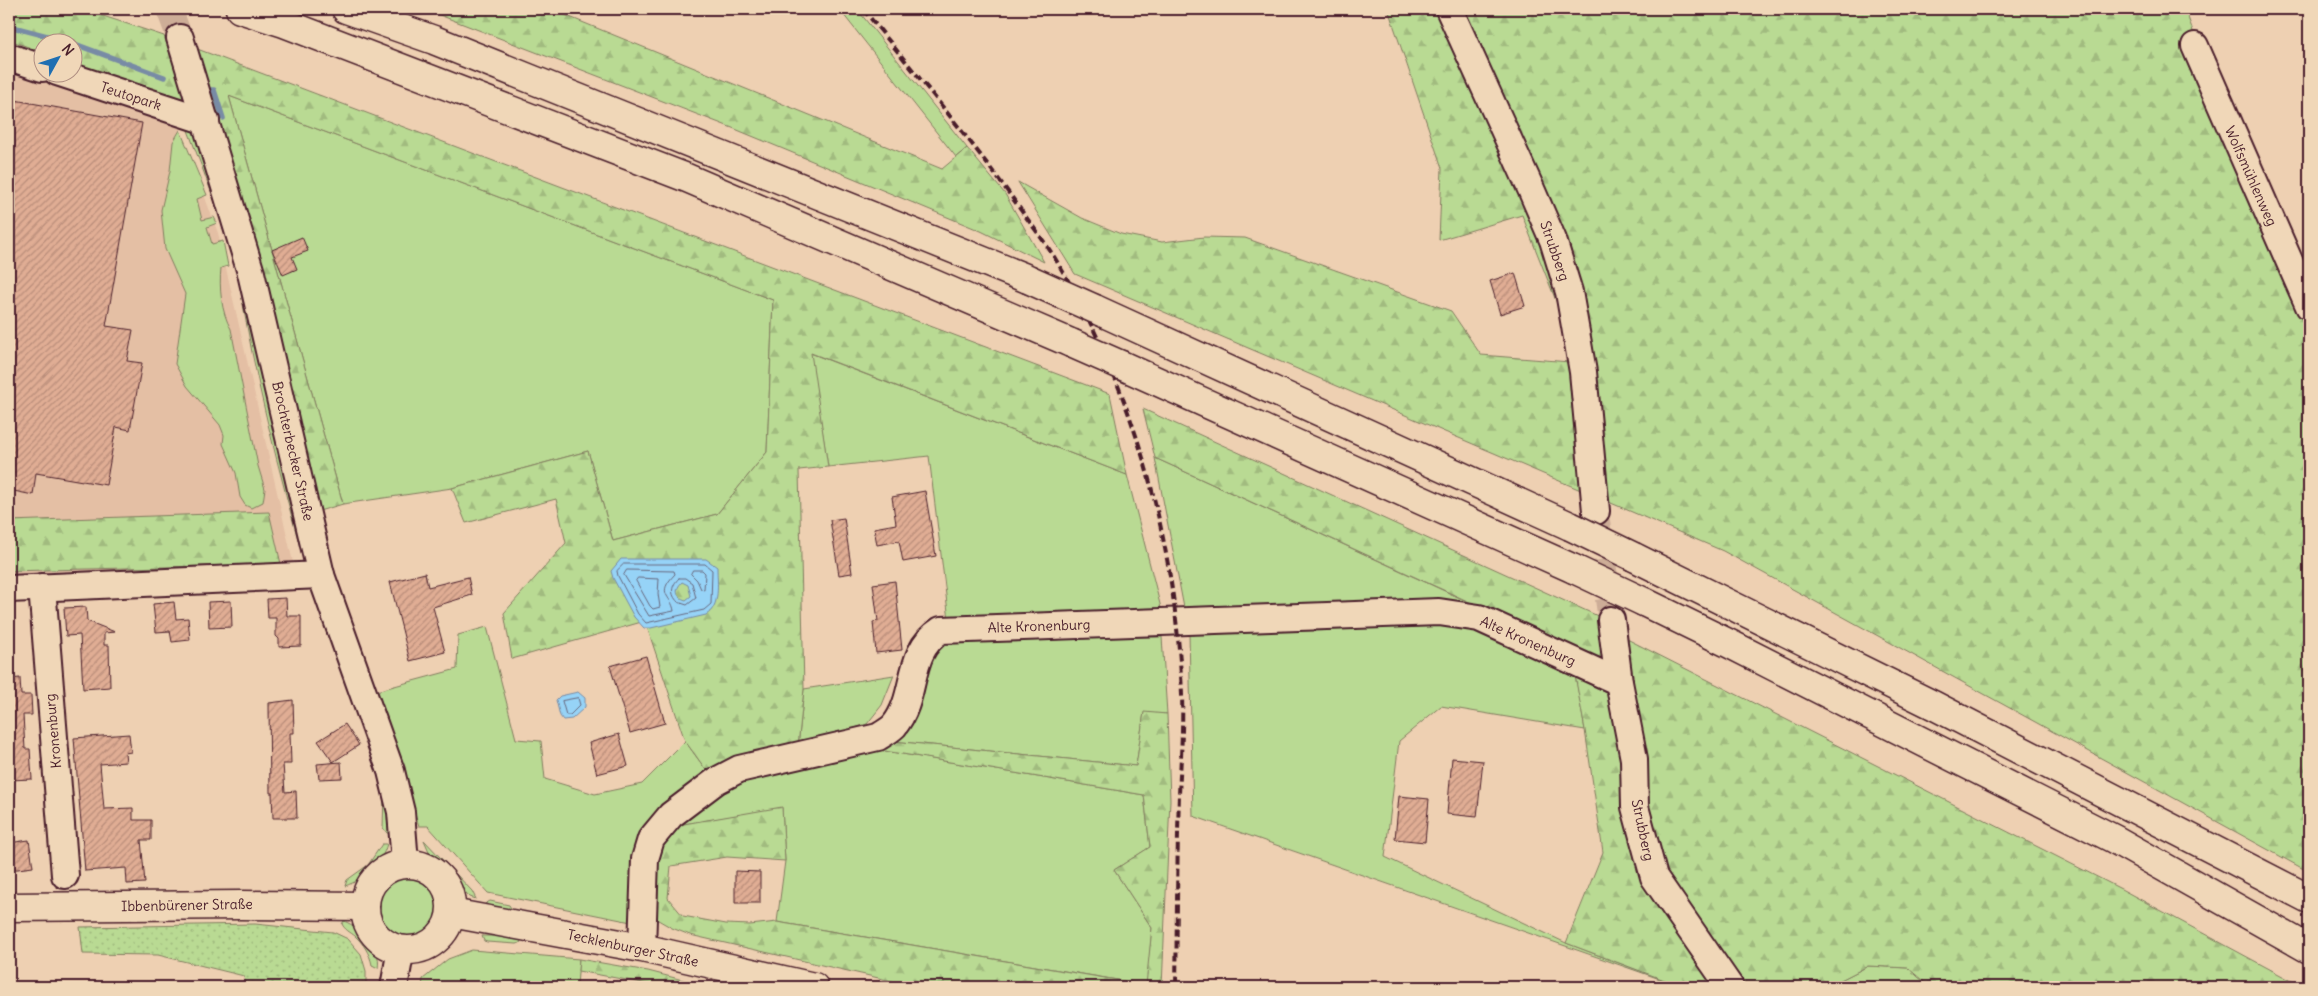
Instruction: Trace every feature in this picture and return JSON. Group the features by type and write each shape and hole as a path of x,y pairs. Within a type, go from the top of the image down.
{"main road":[{"path":"240,9 284,24 687,178 1121,365 1574,569 1739,648 2114,839 2309,949"},
{"path":"346,9 434,40 1028,279 1095,309 1634,556 1933,705 2309,899"},
{"path":"406,863 421,865 434,872 445,883 451,897 451,913 447,926 439,937 428,945 416,949 400,949 388,945 376,935 368,923 365,906 372,883 381,873 392,866 406,863"},
{"name":"Ibbenbürener Straße","path":"9,907 241,904 365,906"},
{"name":"Tecklenburger Straße","path":"451,913 642,948 814,987"}],"street":[{"name":"Strubberg","path":"1449,9 1553,240 1569,292 1583,372 1596,512"},
{"name":"Brochterbecker Straße","path":"180,38 251,273 321,575 391,771 401,812 406,863"},
{"name":"Wolfsmühlenweg","path":"2195,46 2309,306"},
{"path":"9,57 32,65"},
{"name":"Teutopark","path":"82,80 206,120"},
{"path":"9,589 321,575"},
{"name":"Kronenburg","path":"42,587 65,875"},
{"name":"Alte Kronenburg","path":"642,948 645,859 651,839 671,815 716,781 739,769 878,737 894,727 904,709 921,648 930,637 941,630 1439,612 1479,618 1619,682"},
{"name":"Strubberg","path":"1611,620 1619,682 1634,759 1635,807 1654,877 1730,987"},
{"path":"394,987 400,949"}],"shaded area":[{"path":"9,42 32,51 32,82 82,81 170,102 218,233 295,571 9,580"}],"green space":[{"path":"9,9 82,9 164,36 187,105 82,66 82,32 32,32 32,48 9,40"},
{"path":"424,9 550,9 942,169 967,148 1005,194 1044,262 981,231 735,129"},
{"path":"839,9 857,9 967,148 956,157"},
{"path":"1388,9 1438,9 1454,38 1503,144 1534,217 1559,290 1569,328 1583,491 1075,274 1018,182 1082,218 1121,234 1162,242 1204,237 1245,238 1451,311 1481,355 1570,362 1566,326 1522,215 1439,240 1442,168"},
{"path":"1460,9 2185,9 2198,45 2309,294 2309,872 1723,551 1604,500 1595,392"},
{"path":"192,47 1110,394 1127,475 811,353 828,467 799,470 804,689 798,746 709,774 685,741 645,621 512,659 504,613 566,543 556,499 466,523 452,488 588,451 613,541 717,514 767,452 773,300 229,96 343,504 319,511 269,291"},
{"path":"229,96 773,300 767,452 717,514 613,541 588,451 452,488 343,504"},
{"path":"186,125 195,128 221,218"},
{"path":"180,130 207,195 197,199 202,220 214,217 217,223 207,227 212,244 223,241 228,266 221,268 222,299 225,315 231,329 258,466 265,489 263,502 251,508 245,505 240,497 236,473 223,444 224,435 220,425 187,386 175,364 185,294 165,249 161,210 170,171 173,142"},
{"path":"239,280 249,302 309,558 305,565 260,388"},
{"path":"810,353 1127,475 1162,612 949,620 929,456 828,467"},
{"path":"1143,409 1600,617 1624,758 1624,804 1721,987 1683,987 1566,943 1603,852 1585,730 1570,648 1155,458"},
{"path":"1155,458 1486,610 1185,613"},
{"path":"269,512 281,564 9,571 9,521"},
{"path":"1473,625 1575,673 1585,730 1441,706 1399,741 1385,857 1566,943 1683,987 1193,816 1189,633"},
{"path":"487,627 516,739 541,741 545,779 595,794 642,784 685,741 709,774 641,832 636,923 488,893 428,826 419,826 376,691 457,669 458,635"},
{"path":"951,636 1162,637 1167,714 1144,713 1136,766 883,740 932,648"},
{"path":"1625,638 2121,889 2303,987 1930,987 1908,968 1868,966 1827,987 1803,983 1803,987 1741,987 1663,871 1642,807"},
{"path":"894,675 882,705 867,724 798,746 804,689"},
{"path":"1144,712 1167,714 1170,800 1162,987 918,987 690,935 672,928 653,917 660,845 678,825 782,807 785,861 727,857 671,866 668,898 683,916 726,924 750,925 777,922 1146,985 1152,928 1114,870 1150,847 1144,795 873,749 883,740 1136,766"},
{"path":"873,749 1144,795 1150,847 1114,870 1152,928 1147,985 777,922 785,861 782,808 678,825 718,790 746,777"},
{"path":"384,793 389,812 389,833 383,828"},
{"path":"424,840 472,891 476,899 470,897 431,856"},
{"path":"382,844 387,844 376,865 365,875 345,886 347,880 368,865"},
{"path":"408,874 421,877 431,884 438,894 441,907 438,920 431,930 421,937 408,940 395,937 385,930 378,920 375,907 378,894 385,884 395,877"},
{"path":"490,901 509,905 511,908 510,910 485,904"},
{"path":"344,921 357,928 369,940 377,953 378,968 372,965 368,953 361,942 343,926"},
{"path":"255,924 333,932 348,939 361,954 366,971 366,987 245,987 244,976 158,955 83,954 80,927"},
{"path":"482,936 496,936 521,941 516,944 487,942 484,941"},
{"path":"472,950 579,959 577,987 422,987 423,979 448,959"},
{"path":"579,959 648,971 710,987 665,987 578,971"},
{"path":"1868,966 1908,968 1930,987 1827,987"}],"water":[{"path":"621,559 706,559 717,567 716,600 711,611 706,615 644,628 634,617 611,571","holes":["682,582 688,585 691,596 686,600 682,599 678,595 678,587"]},
{"path":"578,692 585,698 585,707 572,719 563,720 560,716 556,700 560,696"}],"building":[{"path":"9,99 142,123 106,326 133,330 127,361 142,363 130,430 116,427 106,485 36,473 33,495 9,490"},
{"path":"302,237 308,251 292,257 297,269 283,275 272,250"},
{"path":"1515,273 1525,306 1500,314 1490,281"},
{"path":"925,491 936,556 903,562 899,541 877,545 874,528 896,524 892,497"},
{"path":"844,518 852,573 839,575 830,520"},
{"path":"425,573 428,587 468,577 472,595 433,607 445,652 410,661 390,582"},
{"path":"895,581 902,650 876,653 873,622 878,621 873,584"},
{"path":"286,598 287,616 301,616 301,646 279,647 279,639 276,636 276,618 268,618 267,599"},
{"path":"231,601 232,627 209,628 208,602"},
{"path":"174,602 176,619 188,618 190,640 172,642 170,631 156,632 153,604"},
{"path":"86,607 87,621 115,632 104,633 104,645 109,645 110,687 83,689 80,635 66,636 64,608"},
{"path":"646,656 665,723 630,733 610,666"},
{"path":"20,678 21,695 31,695 32,715 23,715 25,749 30,749 32,779 10,780 9,679"},
{"path":"293,700 294,733 290,733 291,764 283,764 285,792 296,791 297,818 273,818 272,793 270,793 269,703"},
{"path":"345,724 359,745 333,762 318,741"},
{"path":"129,734 131,752 125,753 126,762 100,764 104,809 133,808 133,820 151,820 151,840 141,840 145,883 127,884 126,868 85,871 74,738"},
{"path":"619,734 628,766 597,774 589,743"},
{"path":"1452,758 1483,761 1477,817 1447,814"},
{"path":"341,762 342,778 319,779 317,764"},
{"path":"1399,796 1429,799 1425,842 1395,839"},
{"path":"29,840 33,867 10,870 9,843"},
{"path":"735,871 760,872 760,903 735,903"}],"waterway":[{"path":"9,26 32,32"},
{"path":"82,47 164,77"},
{"path":"209,90 214,90 223,118"}],"tunnel":[{"path":"169,9 180,38"},
{"path":"1597,521 1611,620"}],"railway":[{"path":"863,9 979,153 1056,260 1083,308 1106,357 1127,408 1144,460 1158,513 1168,567 1176,621 1182,691 1176,987"}]}
